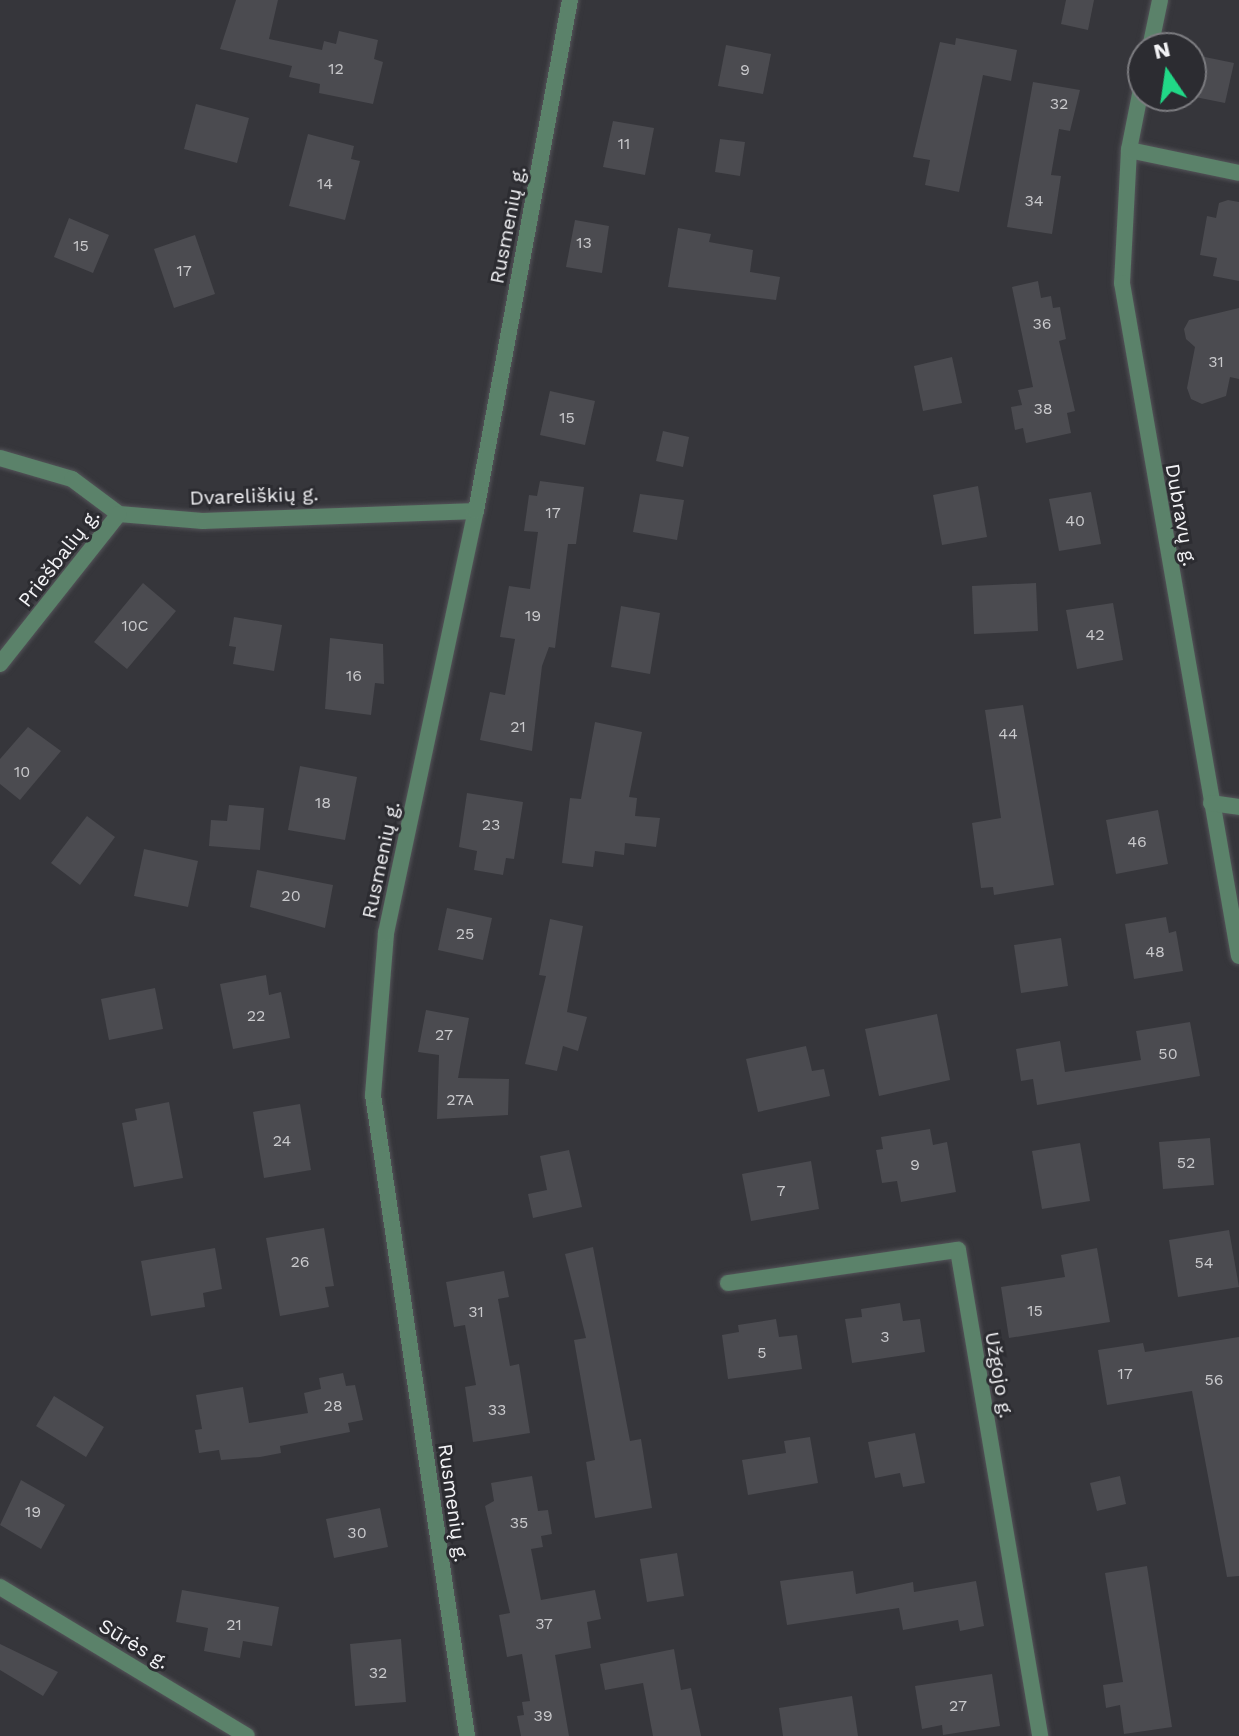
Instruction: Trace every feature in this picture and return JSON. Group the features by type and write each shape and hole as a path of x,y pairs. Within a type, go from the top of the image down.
{"street":[{"name":"Rusmenių g.","path":"467,1736 373,1095 386,933 476,511 570,0"},
{"path":"1153,32 1160,0"},
{"name":"Dubravų g.","path":"1136,112 1129,150 1122,283 1239,956"},
{"path":"1129,150 1239,173"},
{"path":"0,458 72,479 119,514"},
{"name":"Dvareliškių g.","path":"119,514 203,521 476,511"},
{"name":"Priešbalių g.","path":"0,664 119,514"},
{"path":"1211,803 1239,807"},
{"name":"Užgojo g.","path":"728,1283 958,1250 1040,1736"},
{"name":"Sūrės g.","path":"0,1587 247,1736"}],"building":[{"path":"236,0 278,0 269,39 322,50 324,41 336,44 339,31 378,40 374,59 383,62 373,104 319,93 320,84 289,77 292,66 220,49"},
{"path":"1066,0 1094,0 1088,30 1061,24"},
{"path":"956,38 1017,50 1011,81 983,75 959,192 925,185 930,160 913,157 940,42 955,45"},
{"path":"726,45 771,54 763,94 718,86"},
{"path":"1207,57 1234,63 1225,103 1207,99"},
{"path":"1033,82 1080,90 1070,131 1059,129 1051,175 1061,176 1052,234 1007,227"},
{"path":"196,104 249,118 237,163 184,149"},
{"path":"613,121 654,128 645,175 603,167"},
{"path":"308,134 354,146 351,159 360,161 345,220 289,206"},
{"path":"720,139 745,142 740,176 715,172"},
{"path":"1228,200 1239,202 1239,281 1213,276 1217,258 1200,255 1207,216 1216,218 1219,203"},
{"path":"69,218 109,235 93,273 54,257"},
{"path":"575,220 609,226 602,273 566,267"},
{"path":"678,228 711,234 709,242 753,250 750,272 780,277 776,300 668,287"},
{"path":"195,235 215,294 174,308 154,249"},
{"path":"1038,281 1041,298 1051,296 1053,308 1060,307 1066,339 1059,341 1075,411 1067,413 1071,433 1026,443 1023,428 1015,430 1011,407 1022,405 1018,390 1033,387 1012,287"},
{"path":"1239,308 1239,379 1230,377 1226,396 1202,404 1191,399 1187,388 1195,347 1186,339 1184,329 1189,320"},
{"path":"952,357 962,403 923,411 914,366"},
{"path":"550,391 595,401 585,445 540,435"},
{"path":"663,431 689,437 683,467 656,461"},
{"path":"540,481 584,487 576,544 568,544 555,648 549,647 542,666 532,751 480,740 490,692 505,695 515,639 500,637 509,586 530,589 538,532 524,531 529,495 537,496"},
{"path":"978,486 987,537 942,545 933,495"},
{"path":"1091,492 1101,544 1059,551 1049,499"},
{"path":"640,494 684,500 677,540 633,532"},
{"path":"143,583 176,611 127,669 94,642"},
{"path":"1036,583 1038,631 974,634 972,586"},
{"path":"1113,603 1123,660 1077,669 1066,610"},
{"path":"621,606 660,613 650,674 611,667"},
{"path":"234,617 282,625 274,671 233,664 236,647 229,646"},
{"path":"330,638 383,644 384,684 375,683 371,715 325,709"},
{"path":"1023,705 1054,885 994,895 993,887 981,888 972,823 1001,818 985,710"},
{"path":"595,722 642,732 629,797 637,798 635,816 660,818 656,847 625,843 624,855 595,851 593,867 562,863 570,798 581,799"},
{"path":"28,727 61,751 20,800 0,784 0,759"},
{"path":"300,766 357,777 345,840 288,830"},
{"path":"467,793 523,802 514,859 506,858 503,875 474,870 477,851 459,847"},
{"path":"229,805 264,808 260,850 209,846 211,820 227,821"},
{"path":"1158,810 1168,864 1116,874 1106,820"},
{"path":"87,816 115,837 80,885 51,863"},
{"path":"144,849 198,861 188,907 134,896"},
{"path":"257,870 333,885 325,928 250,907"},
{"path":"447,908 492,918 483,960 438,950"},
{"path":"1166,917 1169,933 1176,931 1183,971 1134,979 1125,924"},
{"path":"550,919 583,926 567,1012 587,1017 578,1051 563,1046 557,1071 525,1064 546,976 539,975"},
{"path":"1061,938 1068,986 1021,993 1014,945"},
{"path":"266,975 269,995 281,992 290,1038 233,1049 220,984"},
{"path":"155,988 163,1029 109,1040 101,999"},
{"path":"426,1010 469,1018 458,1078 509,1079 508,1115 437,1119 439,1055 418,1052"},
{"path":"937,1014 950,1080 879,1096 865,1029"},
{"path":"1190,1022 1200,1076 1037,1105 1033,1079 1021,1081 1016,1049 1060,1041 1065,1072 1141,1060 1136,1031"},
{"path":"806,1046 812,1071 824,1069 830,1096 758,1112 746,1059"},
{"path":"169,1102 183,1178 134,1187 122,1123 137,1120 135,1109"},
{"path":"300,1104 311,1170 264,1178 253,1112"},
{"path":"930,1129 933,1145 947,1142 956,1192 901,1202 897,1181 882,1183 876,1150 883,1149 881,1137"},
{"path":"1210,1138 1214,1185 1163,1189 1159,1142"},
{"path":"1080,1143 1090,1201 1042,1209 1032,1151"},
{"path":"569,1150 582,1207 533,1218 528,1194 547,1190 540,1156"},
{"path":"811,1161 819,1209 751,1221 742,1174"},
{"path":"324,1228 334,1286 325,1287 329,1307 280,1316 266,1238"},
{"path":"1229,1230 1239,1287 1178,1297 1169,1240"},
{"path":"593,1247 630,1441 641,1439 652,1508 595,1518 586,1462 595,1460 574,1340 586,1338 565,1254"},
{"path":"215,1248 222,1289 203,1293 205,1307 151,1316 141,1261"},
{"path":"1097,1248 1110,1322 1009,1338 1001,1287 1065,1277 1061,1255"},
{"path":"504,1271 509,1297 498,1299 510,1366 519,1364 530,1433 473,1442 465,1387 476,1385 465,1325 454,1327 446,1282"},
{"path":"900,1303 903,1321 920,1319 925,1352 852,1363 845,1319 862,1317 861,1309"},
{"path":"776,1319 779,1337 797,1335 802,1369 728,1379 722,1335 739,1332 738,1325"},
{"path":"1239,1337 1239,1576 1227,1577 1192,1391 1107,1405 1098,1350 1143,1343 1145,1352"},
{"path":"343,1373 346,1386 355,1385 363,1420 348,1423 350,1432 280,1446 281,1453 260,1457 221,1460 219,1450 199,1453 195,1430 202,1429 196,1395 243,1387 249,1423 308,1413 304,1393 321,1389 319,1378"},
{"path":"54,1396 104,1427 86,1457 36,1426"},
{"path":"915,1433 925,1483 903,1487 900,1473 875,1478 868,1442"},
{"path":"810,1437 818,1483 748,1495 742,1460 786,1453 784,1441"},
{"path":"532,1476 538,1511 548,1510 552,1534 541,1536 543,1547 531,1549 541,1600 595,1590 601,1619 587,1622 591,1648 555,1655 569,1736 521,1736 517,1716 524,1715 522,1702 530,1701 522,1654 507,1657 499,1615 510,1613 485,1506 494,1501 491,1483"},
{"path":"1120,1476 1126,1504 1097,1511 1090,1483"},
{"path":"21,1480 65,1505 41,1549 0,1525"},
{"path":"380,1508 388,1547 334,1558 326,1519"},
{"path":"677,1553 684,1596 647,1602 640,1559"},
{"path":"1147,1566 1172,1727 1124,1734 1120,1705 1106,1708 1103,1685 1123,1682 1105,1573"},
{"path":"853,1571 856,1594 913,1582 914,1592 976,1581 984,1626 960,1631 958,1620 903,1630 899,1608 787,1625 780,1581"},
{"path":"182,1590 279,1607 272,1646 243,1641 240,1658 204,1651 208,1628 176,1622"},
{"path":"401,1639 406,1702 355,1706 350,1644"},
{"path":"0,1644 58,1672 43,1696 0,1670"},
{"path":"674,1649 681,1690 691,1688 701,1736 653,1736 643,1683 605,1690 600,1664"},
{"path":"992,1674 1000,1726 943,1735 942,1725 922,1729 915,1686"},
{"path":"852,1696 858,1736 783,1736 779,1708"}]}
